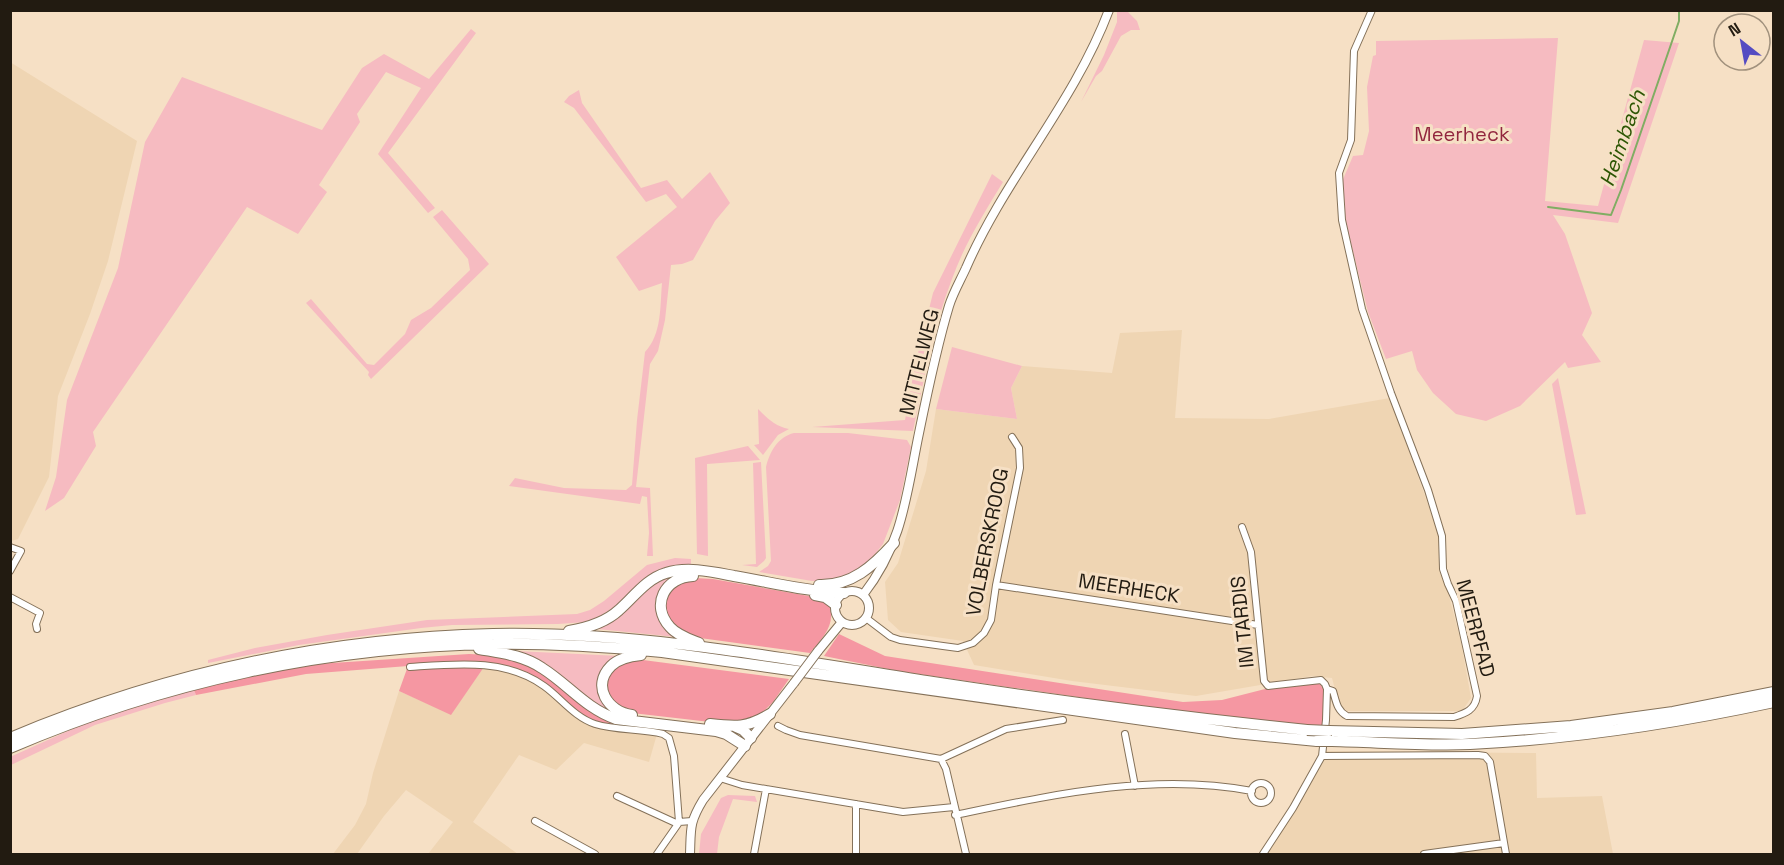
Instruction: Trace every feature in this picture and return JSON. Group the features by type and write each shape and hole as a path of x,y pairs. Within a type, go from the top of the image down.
{"highway":[{"path":"795,586 831,585 853,579 868,569 894,543"},
{"path":"541,634 580,629 602,622 621,609 650,581 661,574 674,571 710,572 844,593"},
{"path":"713,649 677,633 665,621 661,610 661,599 665,589 675,580 687,576 716,577 825,597 836,605"},
{"path":"10,738 83,708 155,685 277,656 357,643 495,634 541,634 649,641 1109,706 1307,730 1330,736 1467,744 1570,737 1674,722 1773,702"},
{"path":"10,748 110,710 196,684 235,675 306,660 355,653 458,645 543,644 662,652 1235,733 1317,741 1330,736 1462,734 1549,728 1673,712 1773,692"},
{"path":"458,645 523,658 541,667 586,705 607,716 716,731 748,742"},
{"path":"662,652 624,658 610,667 602,686 610,705 628,715 736,727 750,725 770,714"},
{"path":"736,727 743,730 748,742"}],"main road":[{"name":"MITTELWEG","path":"863,595 878,575 900,526 934,360 950,303 976,243 1088,58 1109,10"},
{"path":"854,591 863,595 868,600 870,608 866,618 855,625 842,622 837,614 838,598 844,593 854,591"},
{"path":"690,855 692,821 704,800 842,622"}],"street":[{"name":"MEERPFAD","path":"1327,689 1333,691 1339,709 1347,716 1454,717 1467,713 1473,707 1477,696 1456,601 1443,569 1442,536 1428,490 1362,309 1342,220 1339,173 1351,140 1354,51 1372,10"},
{"name":"VOLBERSKROOG","path":"866,618 891,637 900,640 958,648 973,643 984,633 991,620 1020,468 1019,448 1012,437"},
{"name":"IM TARDIS","path":"1242,527 1251,552 1264,681 1268,686 1321,680 1327,689"},
{"path":"10,547 21,550 10,571"},
{"name":"MEERHECK","path":"996,585 1258,625"},
{"path":"10,597 40,614 36,624 37,629"},
{"path":"410,668 483,665 500,667 529,675 579,716 594,724 663,734 669,738 674,756 679,823 657,855"},
{"path":"1263,855 1322,756 1327,689"},
{"path":"778,726 800,735 941,759 1006,729 1063,720"},
{"path":"1125,734 1135,786"},
{"path":"1322,756 1485,756 1490,762 1506,855"},
{"path":"941,759 946,768 966,855"},
{"path":"720,778 742,785 903,812 955,811 1053,795 1184,783 1223,785 1252,791"},
{"path":"754,855 766,789"},
{"path":"617,796 679,823 692,821"},
{"path":"856,804 856,855"},
{"path":"535,821 596,855"},
{"path":"1424,855 1504,843"}],"shaded area":[{"path":"10,62 137,141 108,261 58,396 49,477 18,539 11,541"},
{"path":"1182,330 1175,418 1269,419 1390,398 1439,535 1441,565 1461,642 1471,698 1462,711 1345,711 1338,701 1332,678 1312,676 1196,696 1072,681 974,665 963,641 901,632 888,620 885,582 898,563 926,471 936,409 1017,419 1011,388 1022,366 1112,373 1120,333"},
{"path":"695,578 713,579 820,598 830,607 831,621 823,637 810,653 700,638 682,630 672,622 668,617 665,604 667,595 673,587"},
{"path":"839,634 885,656 1183,702 1222,700 1269,688 1318,682 1324,689 1323,726 1174,711 898,671 824,656"},
{"path":"469,654 492,655 519,661 544,673 582,706 671,729 657,734 599,728 580,719 528,677 484,667 451,715 399,691 408,666 306,674 196,695 194,690 241,677 302,665"},
{"path":"643,660 789,679 773,702 758,717 728,724 632,713 613,703 607,689 608,681 611,673 626,661"},
{"path":"484,667 528,677 580,719 657,734 649,762 584,743 556,770 519,755 473,822 518,854 428,854 453,822 406,790 357,854 333,854 355,825 366,804 373,773 399,691 451,714"},
{"path":"1321,751 1536,753 1537,798 1602,796 1613,854 1263,854 1322,756"}],"green space":[{"path":"1117,11 1128,11 1137,21 1140,30 1131,30 1121,36 1102,71 1096,76 1081,102 1104,55 1117,22"},
{"path":"471,29 476,33 388,153 435,208 428,213 378,154 421,88 386,72 357,114 360,122 319,185 327,192 298,234 247,207 93,432 96,446 64,498 45,511 56,477 67,400 118,268 145,142 182,77 322,130 362,68 384,54 429,79"},
{"name":"Meerheck","path":"1558,38 1545,201 1598,206 1644,40 1679,43 1618,223 1553,215 1565,234 1592,313 1582,335 1601,362 1568,368 1565,362 1520,406 1486,421 1456,414 1433,393 1417,370 1412,351 1386,359 1368,312 1343,211 1341,184 1353,156 1363,155 1369,131 1367,87 1373,56 1376,55 1376,41"},
{"path":"579,90 582,103 641,188 667,180 682,199 710,172 730,203 715,221 693,260 671,265 665,320 658,351 650,364 636,487 650,488 653,556 647,556 649,533 647,497 642,496 640,504 509,486 515,478 564,488 626,490 632,485 645,352 655,337 662,283 639,291 616,257 677,207 666,194 646,202 574,108 564,102"},
{"path":"992,174 1003,182 968,242 945,298 934,335 913,431 812,427 905,420 915,365 933,293"},
{"path":"442,210 489,264 371,379 369,372 306,303 311,299 367,364 374,365 405,334 411,320 431,308 470,270 468,259 433,217"},
{"path":"952,347 1022,366 1011,388 1017,419 936,409"},
{"path":"1558,378 1586,514 1576,515 1552,384"},
{"path":"758,409 772,422 789,429 778,435 763,455 754,445 759,444"},
{"path":"794,433 848,433 907,440 911,447 900,500 883,544 867,564 848,575 824,581 812,581 759,572 771,561 766,467 776,445 783,438"},
{"path":"748,446 760,460 707,464 708,556 697,554 695,458"},
{"path":"761,462 766,558 757,567 742,565 756,564 753,463"},
{"path":"675,558 691,559 691,565 668,567 656,571 645,578 613,608 586,622 452,625 421,628 299,645 208,663 208,660 255,648 427,620 577,614 590,610 604,601 647,565"},
{"path":"676,575 659,592 655,606 662,620 676,637 597,629 663,578"},
{"path":"516,651 620,656 610,662 604,704 611,712 601,709"},
{"path":"194,690 196,695 95,725 11,765 10,757 79,726 116,712"},
{"path":"728,795 755,796 757,802 733,799 719,837 717,854 699,854 701,834 721,798"}],"waterway":[{"name":"Heimbach","path":"1548,207 1611,215 1679,21 1679,10"}]}
